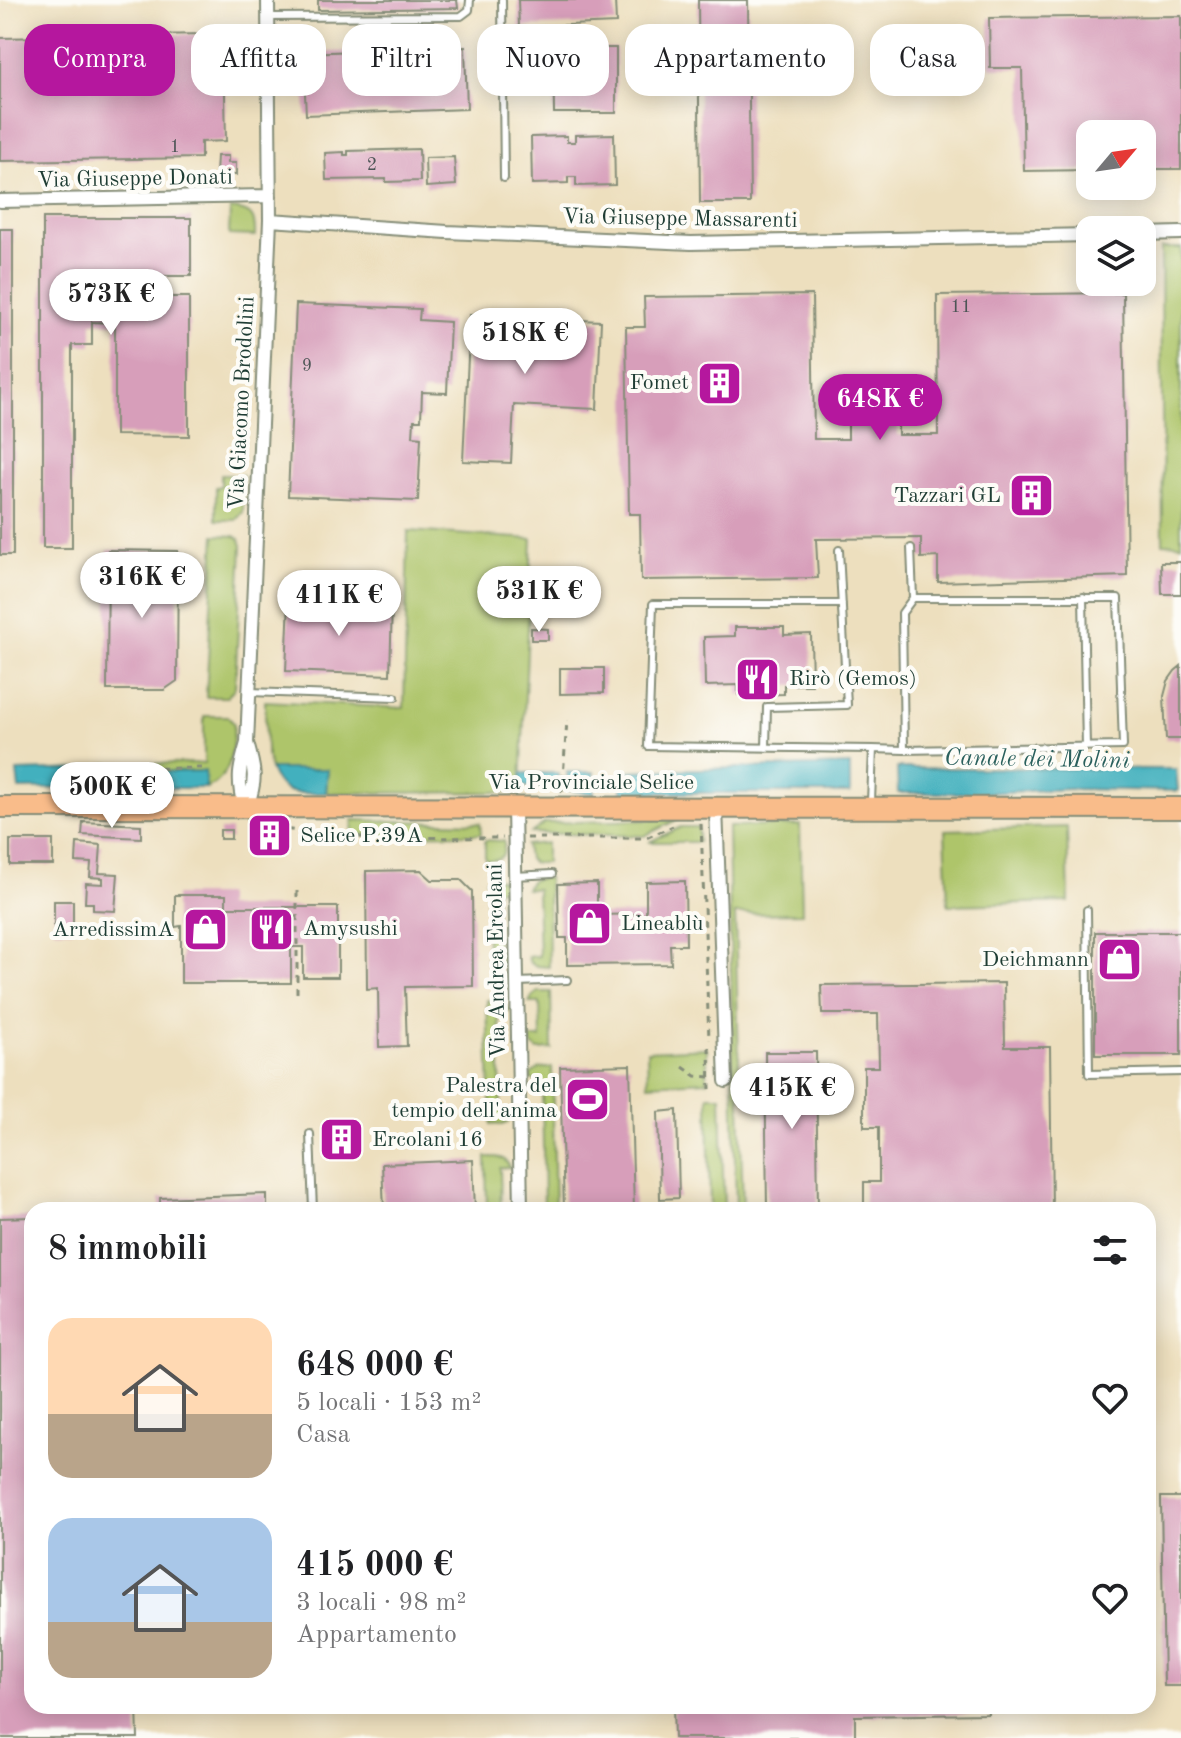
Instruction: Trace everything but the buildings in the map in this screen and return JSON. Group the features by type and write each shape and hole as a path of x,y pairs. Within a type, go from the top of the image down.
{"main road":[{"name":"Via Provinciale Selice","path":"0,807 1181,808"}],"street":[{"name":"Via Giacomo Brodolini","path":"246,807 239,786 239,768 247,743 270,220 268,0"},
{"name":"Via Giuseppe Donati","path":"0,201 270,196"},
{"name":"Via Giuseppe Massarenti","path":"270,220 691,243 1076,235"},
{"path":"1156,234 1181,233"},
{"path":"246,807 255,784 247,743"},
{"path":"255,784 274,807"},
{"path":"222,807 239,786"},
{"name":"Via Andrea Ercolani","path":"514,807 521,1202"},
{"path":"716,807 726,1081"}],"lane":[{"path":"268,18 461,16 469,10 470,0"},
{"path":"502,0 504,178"},
{"path":"904,750 902,613 913,598 911,548"},
{"path":"766,748 767,707 847,705 839,550"},
{"path":"1083,597 1086,747"},
{"path":"842,604 653,604 648,746 904,750 1123,746 1118,598 913,598"},
{"path":"249,692 395,697"},
{"path":"871,807 873,749"},
{"path":"515,876 552,874"},
{"path":"1087,910 1089,1074 1181,1072"},
{"path":"517,982 567,980"},
{"path":"310,1134 313,1202"}],"path":[{"path":"562,792 567,720"},
{"path":"94,775 94,769 204,768"},
{"path":"701,824 710,1091"},
{"path":"297,890 297,993"},
{"path":"683,1067 696,1076 710,1077"}],"green space":[{"path":"230,209 251,215 255,236 229,235"},
{"path":"1161,248 1181,248 1181,544 1163,543"},
{"path":"221,475 243,475 243,512 236,520 216,520 216,487 221,486"},
{"path":"408,531 532,539 521,786 515,792 326,793 328,769 270,769 266,750 265,701 404,708"},
{"path":"215,535 235,536 242,546 235,687 227,697 206,697"},
{"path":"204,716 228,716 234,724 230,761 227,770 215,783 206,788 205,771 103,773 103,764 204,763"},
{"path":"678,819 644,836 531,833 545,823"},
{"path":"353,820 480,823 481,834 352,835"},
{"path":"800,825 802,913 735,914 743,1202 736,1202 728,827"},
{"path":"681,827 698,827 698,842 649,842"},
{"path":"1067,827 1069,902 948,905 945,830"},
{"path":"485,840 504,841 501,857 485,860"},
{"path":"546,843 546,863 533,863 528,859 526,845"},
{"path":"548,878 549,967 530,963 528,957 539,956 537,889 526,889 530,881"},
{"path":"486,879 499,879 506,882 508,888 496,890 497,952 509,953 502,964 487,964"},
{"path":"538,992 551,992 552,1049 538,1050 531,1044 530,1038 541,1038 540,1003 529,1003"},
{"path":"487,1000 504,1003 510,1011 499,1012 501,1112 512,1112 508,1122 502,1125 491,1124"},
{"path":"707,1048 707,1081 648,1084 647,1051"},
{"path":"540,1068 552,1068 555,1202 544,1202 542,1080 530,1080 531,1074"},
{"path":"708,1096 721,1096 724,1202 710,1202"},
{"path":"486,1157 498,1157 510,1168 500,1168 501,1202 487,1202"}],"water":[{"path":"850,765 850,793 622,793 622,771"},
{"path":"897,768 1176,769 1178,791 1070,789 898,793"},
{"path":"86,769 87,788 19,789 17,771"},
{"path":"270,769 328,769 326,793 299,793 285,789"},
{"path":"205,771 206,788 104,788 103,773"},
{"path":"567,772 594,772 594,794 567,790"},
{"path":"521,773 558,773 557,790 521,786"}],"place":[{"name":"Fomet","path":"720,383"},
{"name":"Tazzari GL","path":"1032,496"},
{"name":"Rirò (Gemos)","path":"758,679"},
{"name":"Selice P.39A","path":"269,836"},
{"name":"Lineablù","path":"590,924"},
{"name":"Amysushi","path":"272,929"},
{"name":"ArredissimA","path":"205,930"},
{"name":"Deichmann","path":"1120,960"},
{"name":"Palestra del tempio dell'anima","path":"588,1099"},
{"name":"Ercolani 16","path":"341,1140"}],"water label":[{"name":"Canale dei Molini","path":"1037,760"}]}
